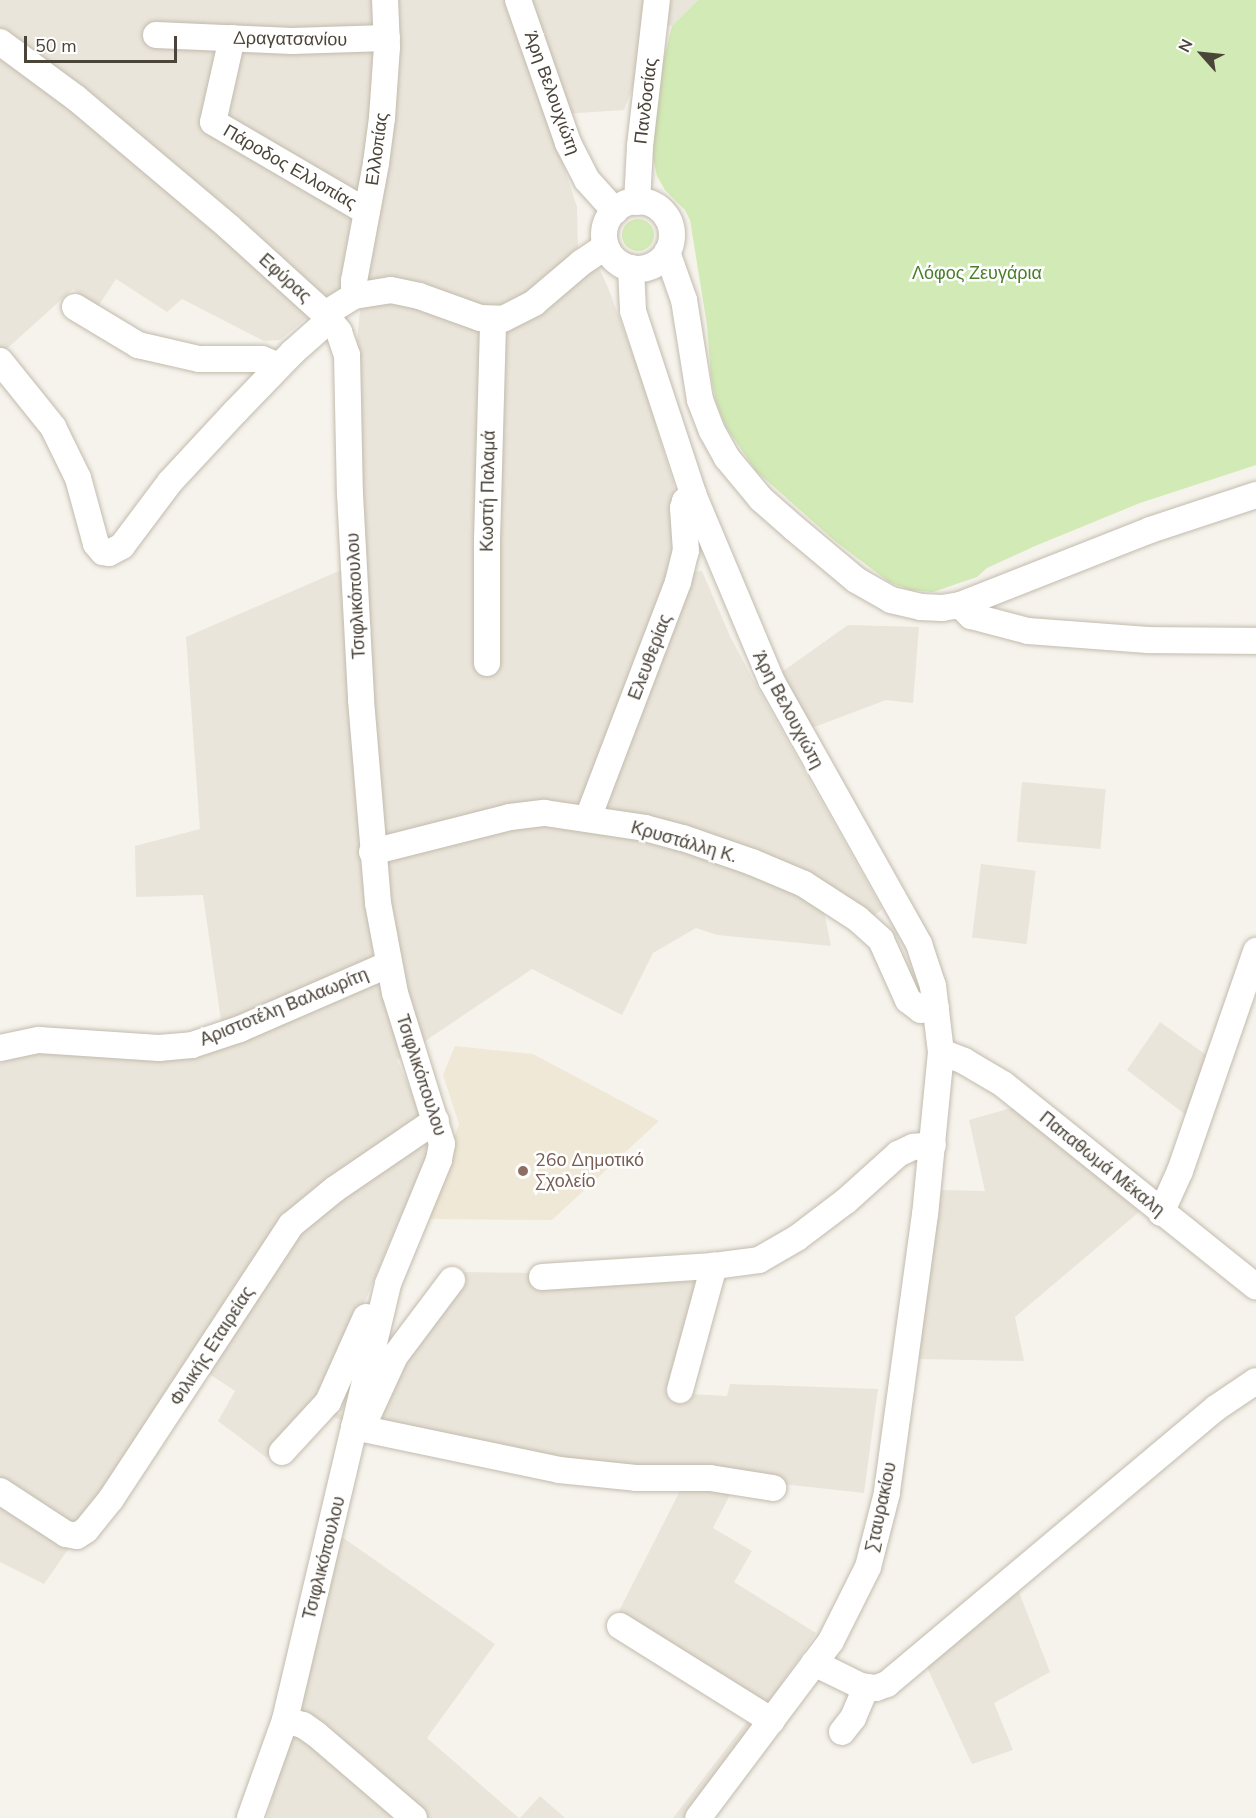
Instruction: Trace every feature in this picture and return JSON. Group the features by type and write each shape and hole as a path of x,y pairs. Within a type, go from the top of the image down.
{"street":[{"name":"Ελλοπίας","path":"354,296 354,281 382,118 387,38 385,0"},
{"name":"Άρη Βελουχιώτη","path":"518,0 568,143 587,180 626,206"},
{"name":"Πανδοσίας","path":"626,206 640,146 657,0"},
{"name":"Δραγατσανίου","path":"156,35 320,41 387,38"},
{"name":"Πάροδος Ελλοπίας","path":"232,38 213,122 367,212"},
{"name":"Εφύρας","path":"0,42 76,98 154,162 327,317 354,296 377,291 403,292 493,320"},
{"path":"668,252 656,264 639,269 631,268 616,260 606,246 607,224 626,206 654,206 667,218 672,235 668,252 684,300 700,400 712,431 734,468 761,499 868,588 891,600 921,608 960,605 1150,530 1256,495"},
{"path":"493,320 503,319 524,309 581,262 606,246"},
{"name":"Άρη Βελουχιώτη","path":"631,268 633,311 693,494 771,680 919,944 928,969 936,1008 940,1052 933,1145"},
{"path":"75,307 138,345 199,358 262,359 279,366"},
{"path":"0,361 46,416 63,444 78,478 96,544 106,553 113,552 122,546 183,467 327,317"},
{"name":"Τσιφλικόπουλου","path":"250,1818 285,1720 374,1334 392,1271 439,1160 442,1144 387,965 372,852 351,517 347,355 344,342 327,317"},
{"name":"Κωστή Παλαμά","path":"487,663 487,530 493,320"},
{"name":"Ελευθερίας","path":"588,818 678,582 686,551 683,508 687,498 693,494"},
{"path":"960,605 971,616 1028,631 1148,640 1256,642"},
{"name":"Κρυστάλλη Κ.","path":"372,852 526,814 545,813 588,818 683,838 752,862 804,884 874,932 887,949 903,992 912,1004 921,1010 936,1008"},
{"path":"1161,1212 1180,1171 1256,951"},
{"name":"Αριστοτέλη Βαλαωρίτη","path":"0,1048 39,1040 159,1048 192,1045 240,1029 387,965"},
{"name":"Παπαθωμά Μέκαλη","path":"940,1052 964,1061 1004,1084 1256,1287"},
{"name":"Φιλικής Εταιρείας","path":"0,1491 66,1534 77,1536 86,1530 117,1490 291,1225 335,1189 436,1120"},
{"path":"542,1276 748,1263 774,1253 846,1201 898,1154 913,1147 933,1145"},
{"name":"Σταυρακίου","path":"698,1818 831,1641 858,1591 878,1533 888,1481 933,1145"},
{"path":"680,1390 714,1266"},
{"path":"282,1452 328,1402 378,1289 385,1277 392,1271"},
{"path":"354,1427 363,1424 395,1356 452,1280"},
{"path":"814,1663 843,1679 866,1687 876,1688 887,1684 1209,1414 1256,1381"},
{"path":"354,1427 559,1470 636,1478 710,1479 773,1488"},
{"path":"620,1626 772,1721"},
{"path":"842,1732 852,1718 866,1687"},
{"path":"285,1720 303,1725 316,1734 414,1818"}],"shaded area":[{"path":"0,0 698,0 672,26 651,23 647,50 624,110 547,115 577,207 578,247 541,283 515,301 496,307 340,290 280,340 264,341 182,299 167,312 116,279 97,308 73,289 0,355"},
{"path":"597,263 642,380 673,482 678,525 669,574 702,571 730,636 757,687 882,909 873,917 822,902 831,946 717,935 696,928 653,953 622,1015 532,969 397,1060 431,1134 431,1150 422,1178 401,1215 338,1366 317,1403 372,1429 402,1353 463,1272 537,1273 538,1285 701,1281 672,1393 727,1396 730,1384 878,1389 864,1493 738,1479 713,1528 752,1551 734,1582 816,1633 740,1745 685,1818 673,1818 762,1702 619,1611 689,1473 630,1471 372,1434 314,1408 267,1458 218,1421 235,1391 196,1365 44,1584 0,1562 0,1063 44,1050 224,1042 203,895 136,897 135,846 200,829 186,637 362,561 357,340 361,301 384,298 476,326"},
{"path":"848,625 919,627 913,703 886,700 809,729 779,674"},
{"path":"1022,782 1106,789 1100,849 1017,842"},
{"path":"981,864 1036,871 1027,944 972,937"},
{"path":"1160,1022 1209,1057 1187,1116 1127,1070"},
{"name":"26ο Δημοτικό Σχολείο","path":"455,1046 533,1054 659,1121 552,1220 424,1219 459,1124 443,1075"},
{"path":"1018,1106 1139,1212 1015,1317 1024,1361 916,1359 941,1190 985,1191 969,1120"},
{"path":"342,1537 495,1644 427,1738 519,1818 267,1818"},
{"path":"1019,1592 1050,1672 994,1703 1013,1750 972,1764 925,1663"},
{"path":"540,1796 565,1818 520,1818"}],"green space":[{"name":"Λόφος Ζευγάρια","path":"698,0 1256,0 1256,465 1140,503 1035,546 987,568 977,577 933,592 910,590 889,582 835,541 756,471 726,427 716,402 711,376 707,325 690,220 685,210 665,190 657,176 653,157 660,74 672,26"},
{"path":"638,219 650,223 654,235 650,247 638,251 626,247 622,235 626,223"}],"place":[{"name":"26ο Δημοτικό Σχολείο","path":"523,1171"}]}
